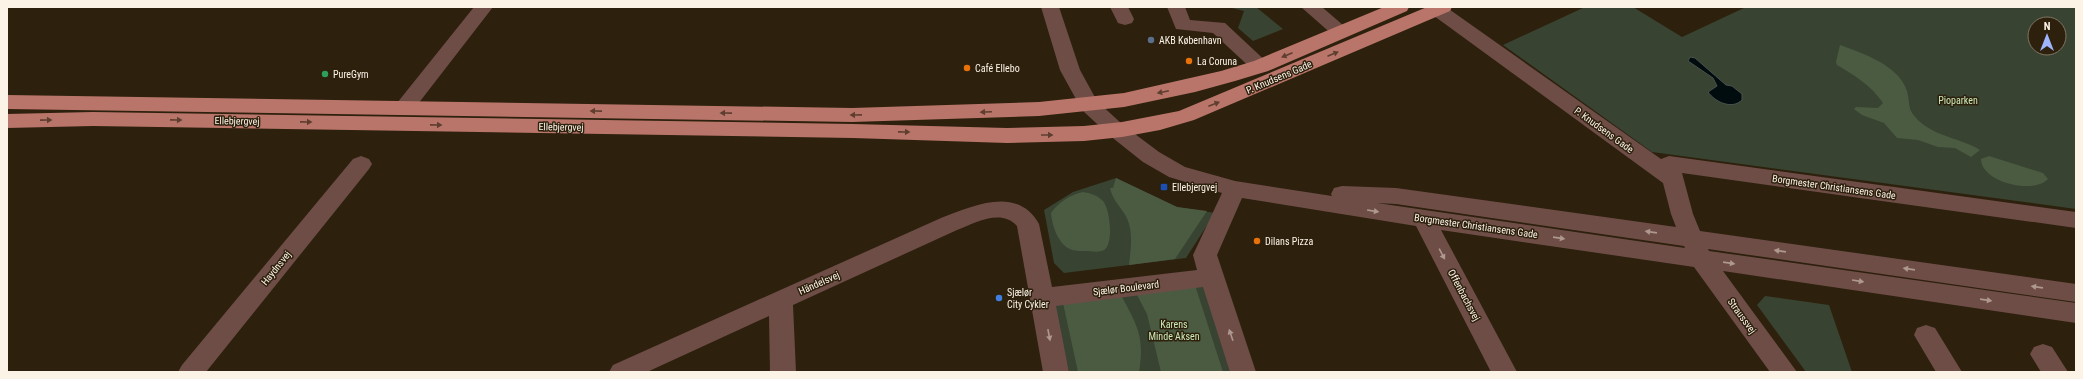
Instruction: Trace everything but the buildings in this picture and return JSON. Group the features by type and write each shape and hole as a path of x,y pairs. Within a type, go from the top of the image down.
{"main road":[{"name":"P. Knudsens Gade","path":"1089,105 1137,98 1195,86 1261,66 1400,7"},
{"name":"P. Knudsens Gade","path":"1116,130 1162,123 1214,104 1440,8"},
{"name":"Ellebjergvej","path":"7,102 852,115 954,113 1089,105"},
{"name":"Ellebjergvej","path":"7,121 93,119 1058,135 1116,130"}],"street":[{"path":"404,108 484,7"},
{"path":"1051,7 1070,70 1089,105"},
{"name":"P. Knudsens Gade","path":"1176,7 1183,25 1218,27 1261,66"},
{"path":"1310,7 1341,32"},
{"name":"P. Knudsens Gade","path":"1440,8 1673,180"},
{"name":"Borgmester Christiansens Gade","path":"1089,105 1116,130 1151,156 1177,172 1243,190 1424,219 2076,293"},
{"name":"Haydnsvej","path":"191,372 361,164"},
{"name":"Borgmester Christiansens Gade","path":"1696,249 1682,214 1669,164 2076,220"},
{"path":"1243,190 1205,255 1243,372"},
{"name":"Borgmester Christiansens Gade","path":"1243,190 1396,196 1696,249 2076,313"},
{"name":"Händelsvej","path":"622,372 949,224 984,211 1009,210 1020,215 1028,224 1042,298"},
{"name":"Offenbachsvej","path":"1424,219 1504,372"},
{"name":"Straussvej","path":"1696,249 1784,372"},
{"name":"Sjælør Boulevard","path":"1042,298 1211,277"},
{"path":"1042,298 1056,372"},
{"path":"782,300 783,372"},
{"path":"1926,335 1949,372"}],"green space":[{"path":"1228,7 1256,7 1283,29 1253,41 1238,28 1244,11"},
{"name":"Pioparken","path":"1585,7 1633,7 1682,37 1746,7 2076,7 2076,209 1652,152 1503,45"},
{"path":"1840,45 1879,61 1896,74 1903,82 1907,91 1912,113 1919,121 1933,131 1980,150 1971,157 1955,148 1938,147 1918,140 1897,138 1884,123 1862,115 1854,109 1856,107 1878,108 1883,103 1868,86 1837,65 1836,62"},
{"path":"1989,156 2043,173 2048,179 2041,184 2031,186 2009,184 1998,180 1989,174 1983,167 1981,159"},
{"path":"1116,178 1177,207 1215,213 1186,258 1064,273 1054,263 1044,210 1073,192"},
{"path":"1116,178 1177,207 1207,211 1175,259 1129,265 1131,231 1127,219 1114,198 1110,188 1113,188"},
{"path":"1083,192 1101,199 1108,211 1110,226 1109,241 1107,246 1102,251 1080,251 1070,249 1062,243 1054,228 1051,213 1065,200"},
{"name":"Karens Minde Aksen","path":"1203,284 1233,372 1069,372 1054,304"},
{"path":"1195,285 1223,372 1161,372 1147,314 1136,293"},
{"path":"1121,295 1135,323 1140,340 1141,360 1139,372 1078,372 1063,303"},
{"path":"1765,296 1829,305 1852,372 1806,372 1757,305"}],"shaded area":[{"path":"1690,57 1695,58 1726,85 1732,86 1742,94 1742,100 1738,103 1724,104 1711,96 1708,92 1717,86 1713,78 1688,61"}],"place":[{"name":"AKB København","path":"1151,40"},
{"name":"La Coruna","path":"1189,61"},
{"name":"Café Ellebo","path":"967,68"},
{"name":"PureGym","path":"325,74"},
{"name":"Ellebjergvej","path":"1164,187"},
{"name":"Dilans Pizza","path":"1257,241"},
{"name":"Sjælør City Cykler","path":"999,298"}]}
